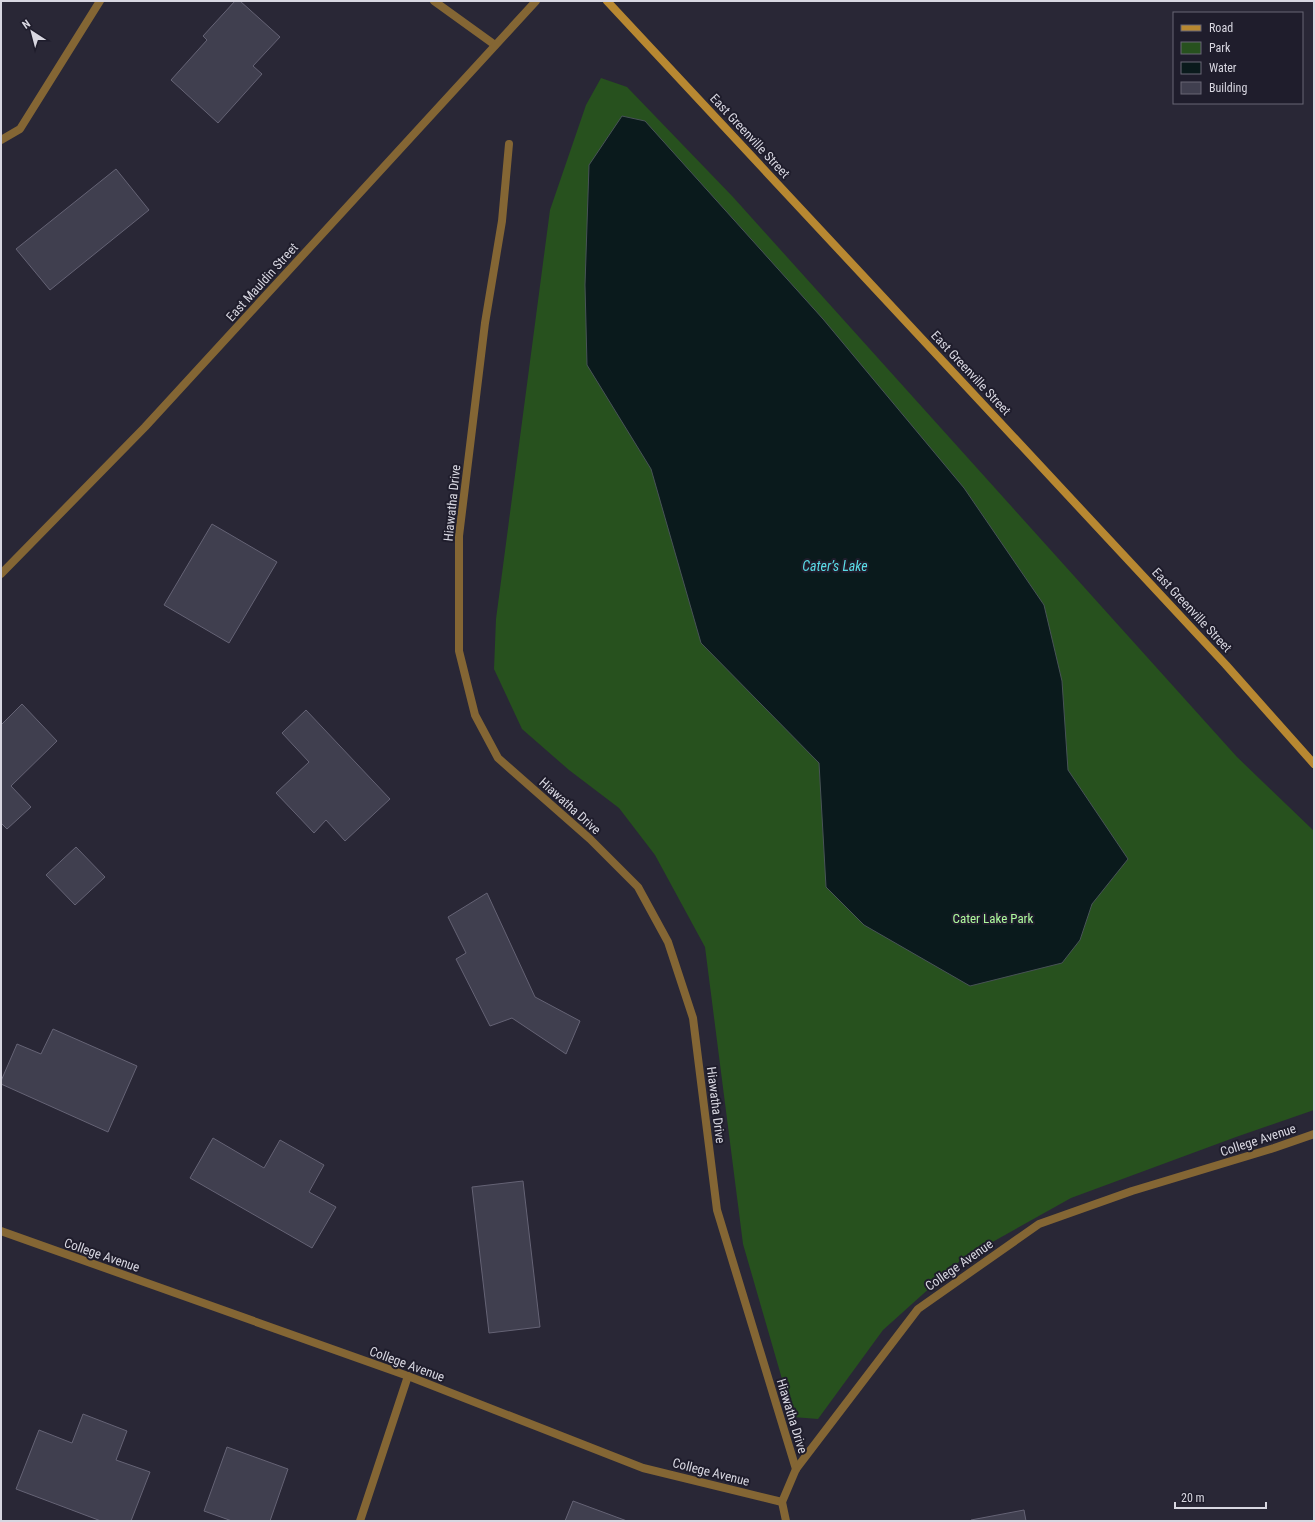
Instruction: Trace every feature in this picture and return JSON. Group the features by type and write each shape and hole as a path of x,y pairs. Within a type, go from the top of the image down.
{"main road":[{"name":"East Greenville Street","path":"607,1 1215,653 1314,764"}],"street":[{"path":"1,140 20,129 100,1"},
{"path":"434,1 495,45"},
{"name":"East Mauldin Street","path":"1,574 145,427 536,1"},
{"name":"Hiawatha Drive","path":"509,144 502,221 485,323 459,536 459,651 475,715 498,758 590,839 638,887 668,942 694,1018 717,1210 796,1469"},
{"name":"College Avenue","path":"1,1231 408,1376 644,1468 782,1502 796,1469 918,1309 1039,1224 1132,1191 1274,1148 1314,1134"},
{"path":"360,1521 408,1376"},
{"path":"782,1502 786,1521"}],"green space":[{"name":"Cater Lake Park","path":"601,78 627,87 733,197 1237,757 1314,831 1314,1110 1071,1198 962,1259 883,1330 818,1419 793,1417 743,1244 705,947 655,855 619,808 569,770 522,729 494,669 496,619 550,210 586,105"}],"water":[{"name":"Cater’s Lake","path":"622,116 645,121 823,319 964,488 1044,605 1062,681 1068,770 1128,859 1092,904 1080,940 1062,963 970,986 864,925 826,887 819,763 701,643 651,469 587,365 585,285 589,165"}],"building":[{"path":"235,1 240,1 280,37 253,66 262,74 218,123 171,80 207,40 203,36"},
{"path":"116,169 149,210 50,290 16,249"},
{"path":"212,524 277,562 229,643 164,605"},
{"path":"22,704 57,741 11,786 31,807 7,829 1,823 1,725"},
{"path":"306,710 390,799 345,841 326,820 314,833 276,793 309,762 282,733"},
{"path":"76,847 105,877 75,905 46,875"},
{"path":"487,893 535,997 580,1021 566,1054 512,1018 490,1026 456,959 466,953 448,917"},
{"path":"53,1029 137,1066 108,1132 1,1084 17,1044 41,1054"},
{"path":"213,1138 264,1168 280,1140 324,1165 309,1192 336,1207 312,1248 190,1178"},
{"path":"523,1181 540,1327 489,1333 472,1187"},
{"path":"83,1414 127,1431 116,1460 150,1472 131,1521 101,1521 16,1489 39,1430 72,1443"},
{"path":"227,1447 288,1469 270,1521 232,1521 204,1511"},
{"path":"573,1501 627,1521 565,1521"},
{"path":"1024,1510 1026,1521 971,1521 971,1520"}]}
